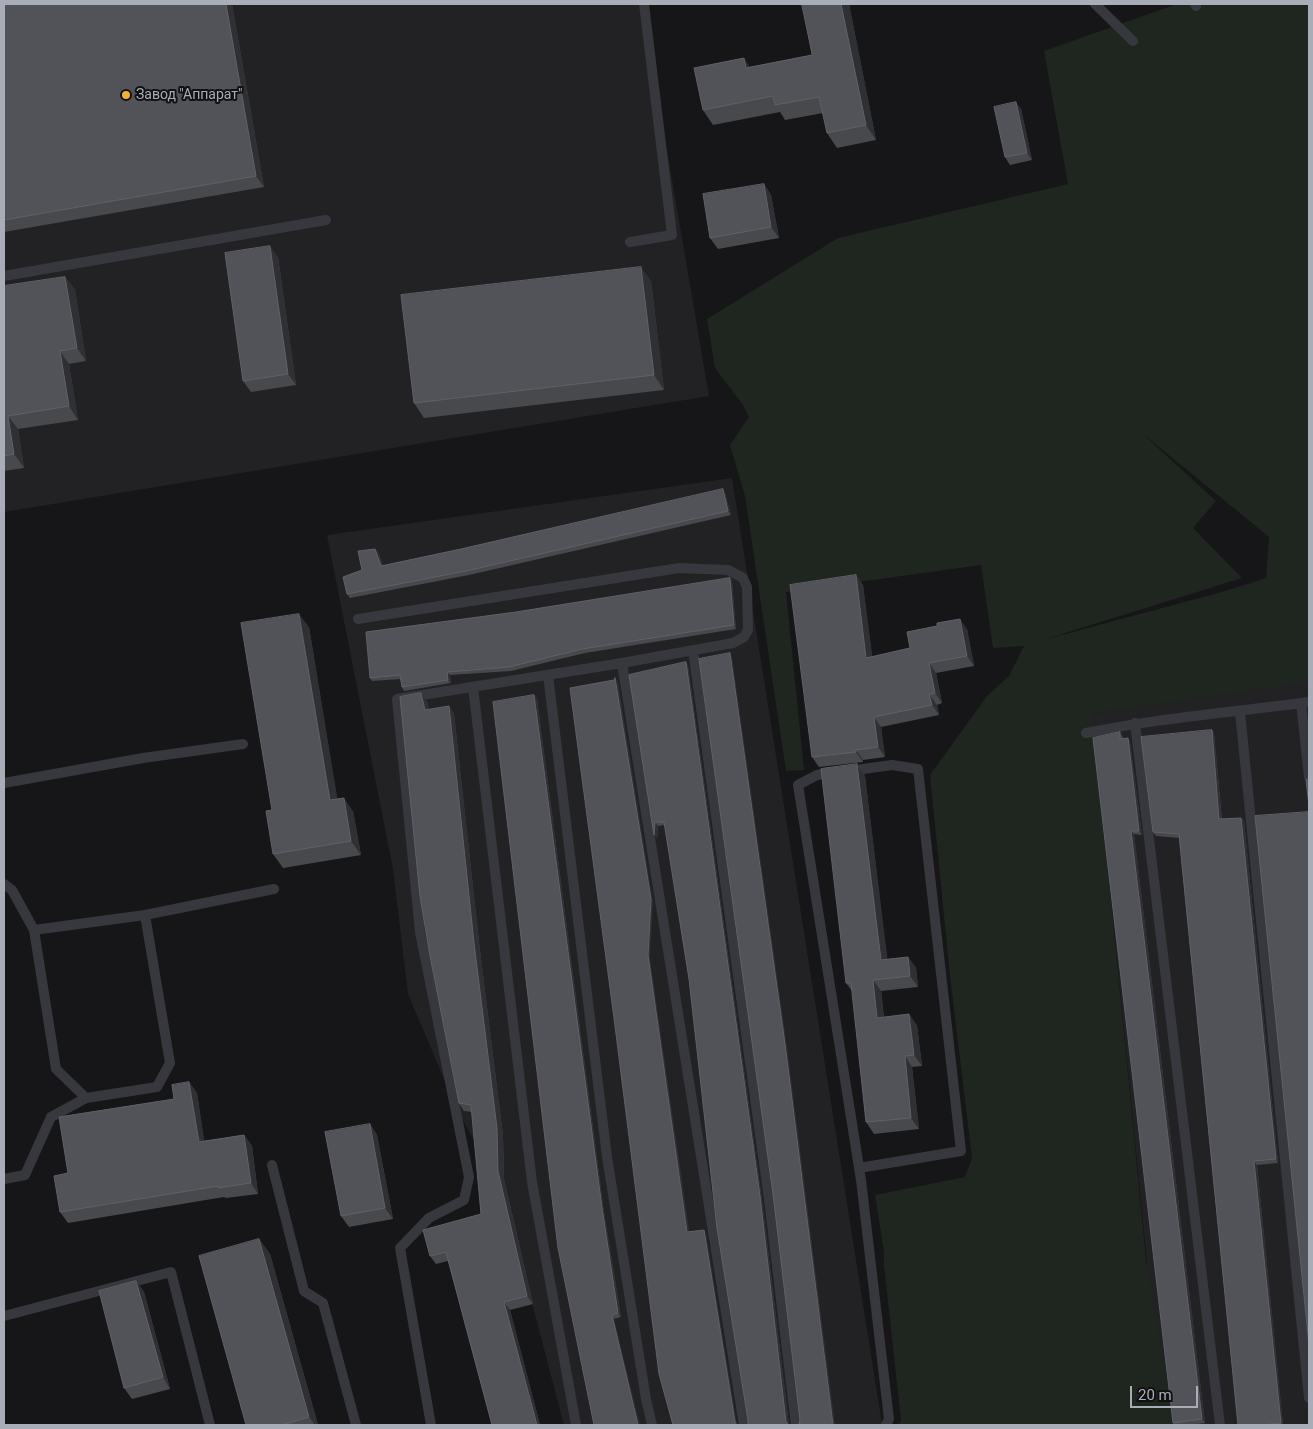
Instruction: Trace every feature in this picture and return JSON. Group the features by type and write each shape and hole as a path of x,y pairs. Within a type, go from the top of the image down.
{"lane":[{"path":"630,242 672,235 644,4"},
{"path":"1095,4 1133,41"},
{"path":"4,276 326,220"},
{"path":"358,619 679,568 728,570 743,578 747,587 748,630 744,636 733,642 622,663 397,699 420,932 469,1177 464,1200 429,1218 400,1248 431,1425"},
{"path":"693,650 769,1199 796,1425"},
{"path":"622,663 744,1425"},
{"path":"548,675 607,1157 646,1399 652,1425"},
{"path":"473,687 532,1182 576,1425"},
{"path":"1086,733 1135,723 1305,703 1309,777"},
{"path":"1240,712 1309,1398"},
{"path":"1135,723 1220,1425"},
{"path":"4,783 144,758 243,744"},
{"path":"859,1168 961,1151 918,769 892,765 817,775 798,785 859,1168 889,1419 886,1425"},
{"path":"4,884 12,890 34,930 56,1069 86,1098"},
{"path":"34,930 145,915 274,889"},
{"path":"4,1180 25,1175 51,1117 86,1098 157,1087 170,1063 145,915"},
{"path":"272,1165 304,1292 323,1303 356,1425"},
{"path":"4,1316 171,1272 210,1425"}],"shaded area":[{"path":"4,4 642,4 709,396 4,512"},
{"path":"1177,4 1309,4 1309,682 1093,714 1146,1260 1175,1425 899,1425 901,1420 884,1252 875,1195 965,1177 972,1158 950,976 930,775 987,696 1009,676 1024,646 993,648 981,565 786,592 804,770 786,771 745,496 730,445 749,417 743,405 715,368 707,319 838,238 1068,184 1044,51","holes":["1143,434 1269,537 1266,578 1222,592 1043,640 1242,578 1193,528 1216,501"]},
{"path":"732,478 882,1425 564,1425 502,1189 458,1112 408,994 393,869 327,535"},
{"path":"1309,681 1309,1425 1163,1425 1093,714"}],"building":[{"name":"Завод \"Аппарат\"","path":"4,4 226,4 256,176 4,220"},
{"path":"802,4 841,4 866,125 827,133 819,97 775,105 773,96 703,110 694,68 744,58 746,68 812,55"},
{"path":"1016,102 1027,153 1005,157 994,107"},
{"path":"764,184 771,227 710,238 703,194"},
{"path":"270,246 288,374 243,381 225,253"},
{"path":"641,267 654,375 414,403 401,295"},
{"path":"65,277 77,348 60,351 69,406 8,416 14,454 4,456 4,286"},
{"path":"723,489 728,511 466,571 347,594 343,577 362,570 358,551 375,549 381,566"},
{"path":"856,575 866,658 910,648 907,632 937,626 937,623 960,619 967,656 929,663 935,693 929,694 932,705 874,717 878,747 856,750 856,752 812,757 790,585"},
{"path":"730,578 734,625 582,649 509,667 447,672 448,680 402,687 400,675 370,678 366,632 516,612"},
{"path":"299,614 330,800 344,798 351,841 273,854 266,811 272,810 241,623"},
{"path":"730,653 785,1044 833,1425 798,1425 800,1420 773,1194 699,659"},
{"path":"686,662 760,1196 786,1422 789,1425 746,1425 748,1420 717,1228 689,979 664,822 655,822 654,835 629,675"},
{"path":"615,678 651,899 648,955 687,1232 704,1230 737,1425 673,1425 659,1374 570,688 614,680"},
{"path":"421,693 425,710 449,706 474,943 497,1128 498,1171 527,1296 504,1302 537,1425 492,1425 446,1252 430,1256 423,1230 481,1214 471,1105 459,1103 420,896 400,697"},
{"path":"534,695 602,1208 618,1313 612,1315 638,1425 594,1425 558,1248 493,702"},
{"path":"1212,730 1219,819 1241,818 1276,1159 1254,1161 1281,1423 1262,1425 1238,1425 1179,834 1153,832 1141,737"},
{"path":"1120,732 1120,739 1128,738 1139,831 1131,831 1202,1419 1173,1423 1093,738"},
{"path":"857,764 881,960 908,957 910,976 873,980 877,1018 909,1014 914,1055 905,1056 911,1118 866,1122 851,983 846,983 821,769"},
{"path":"1309,779 1309,806 1306,780"},
{"path":"1309,812 1309,1345 1255,816"},
{"path":"189,1082 199,1142 244,1135 251,1183 218,1188 218,1186 60,1212 54,1176 68,1173 59,1117 174,1099 172,1085"},
{"path":"370,1124 385,1208 341,1216 325,1132"},
{"path":"259,1239 309,1417 282,1425 246,1425 199,1256"},
{"path":"136,1281 163,1377 124,1388 99,1291"}],"place":[{"name":"Завод \"Аппарат\"","path":"126,95"}]}
